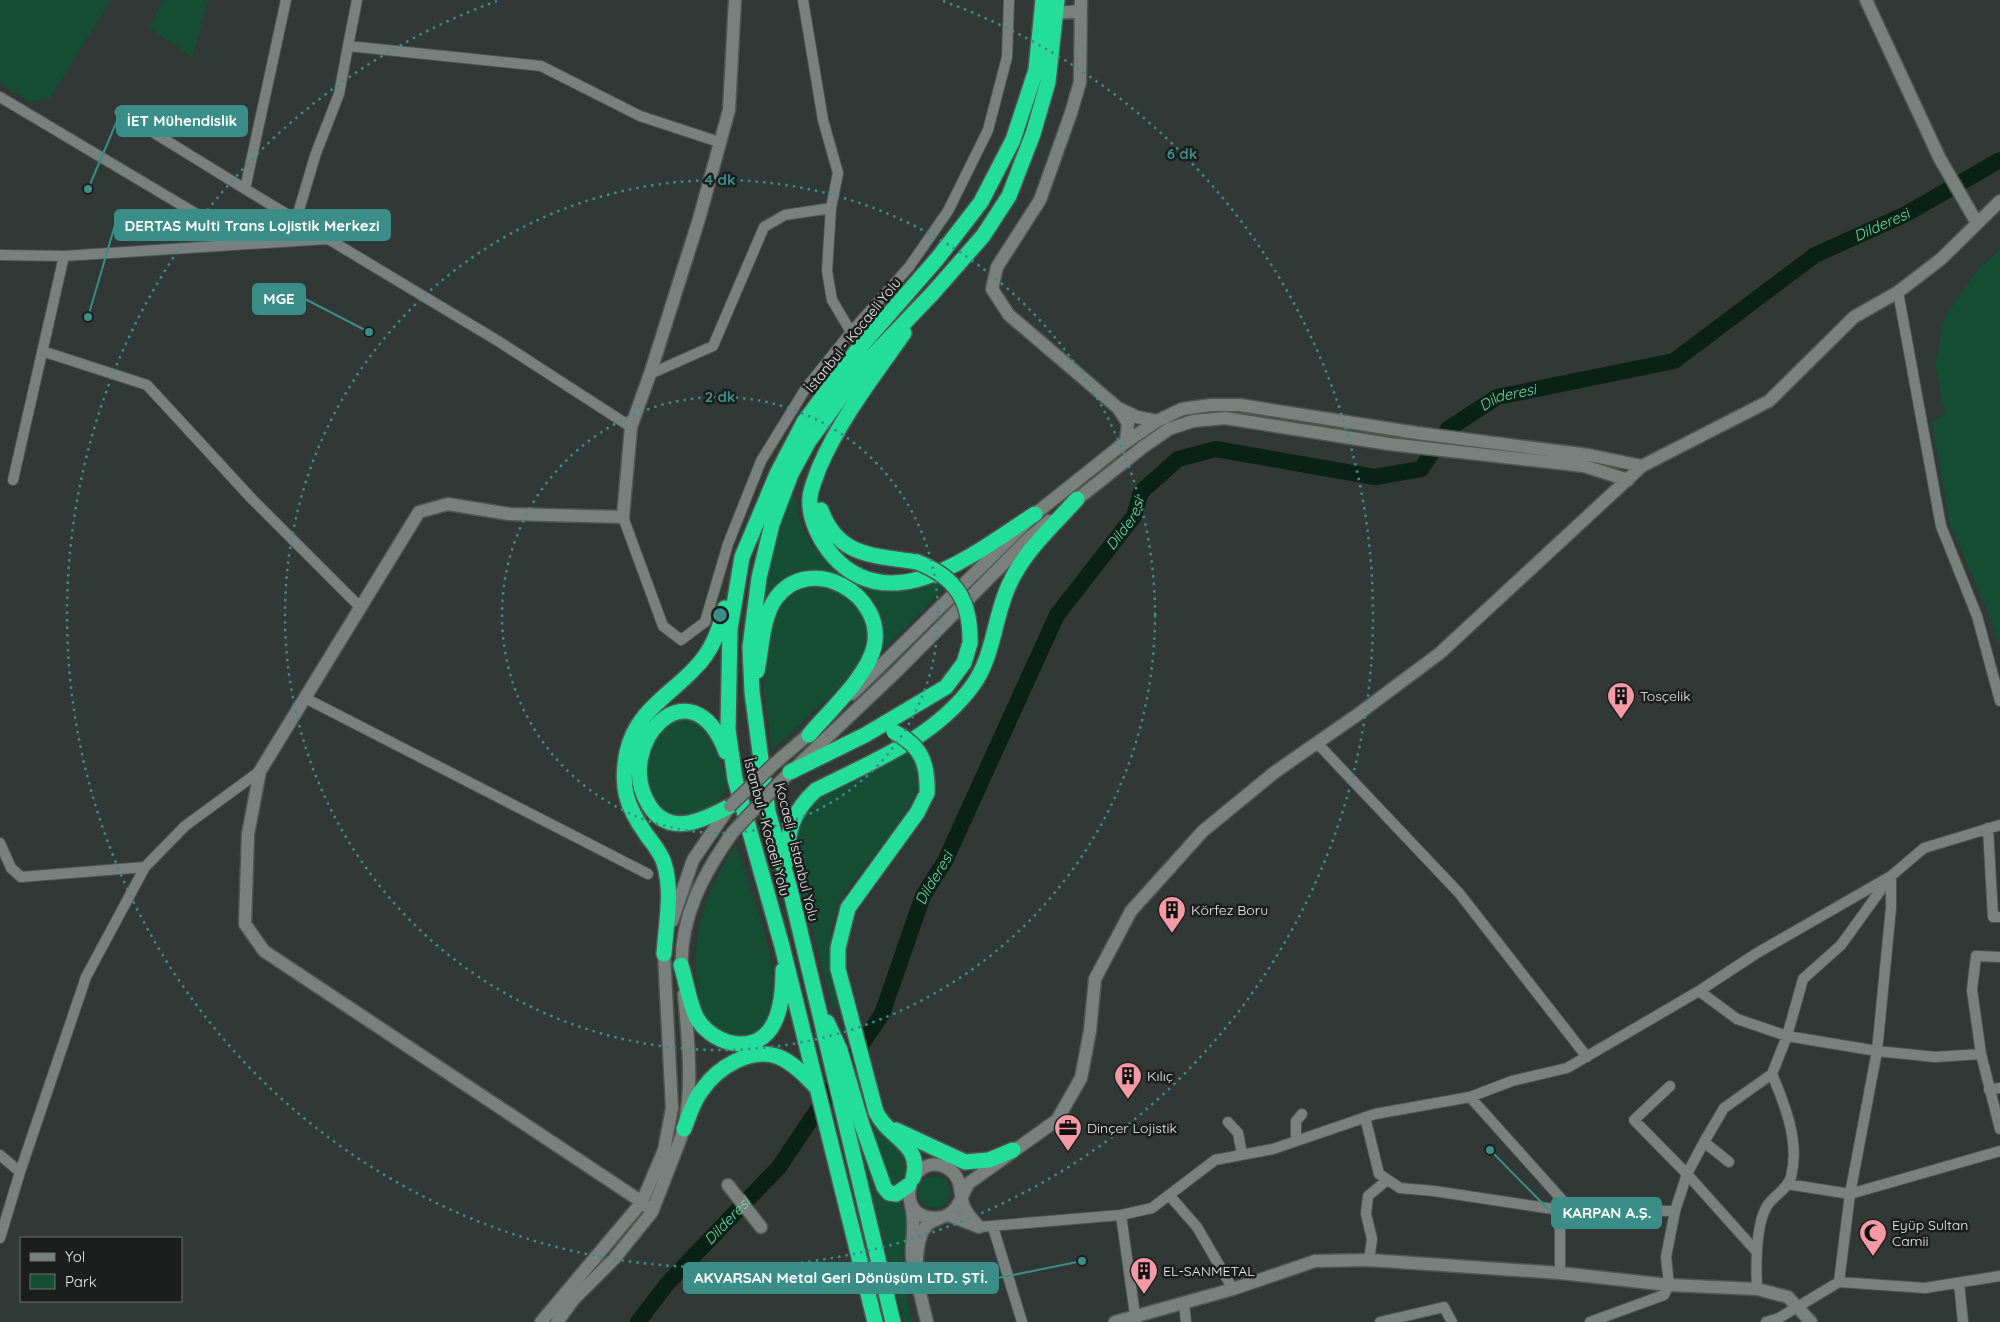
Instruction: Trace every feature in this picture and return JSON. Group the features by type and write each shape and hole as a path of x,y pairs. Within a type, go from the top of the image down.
{"highway":[{"name":"İstanbul - Kocaeli Yolu","path":"875,1322 782,946 735,779 728,730 730,629 742,557 777,474 804,422 855,353 937,259 981,202 1013,140 1036,70 1043,0"},
{"name":"Kocaeli - İstanbul Yolu","path":"834,1049 817,1004 790,889 768,812 752,692 750,647 758,578 772,524 791,474 809,441 862,366 932,294 983,236 1009,196 1033,134 1048,82 1056,7"},
{"path":"932,294 844,419 814,481 810,498 811,512 822,542 842,566 872,580 902,584 924,578 975,555 1035,514"},
{"path":"790,772 865,735 946,687 964,663 970,642 971,624 961,594 951,583 930,567 917,562 855,552 834,537 827,527 819,506 820,490 836,434"},
{"path":"790,889 788,832 808,797 816,790 894,751 940,718 964,697 981,670 992,644 1008,587 1018,566 1077,499"},
{"path":"664,954 668,884 664,861 630,809 624,791 624,772 628,750 647,711 695,669 708,653 718,635 729,591 742,557"},
{"path":"752,692 767,616 776,597 790,584 809,578 830,580 847,587 858,595 868,608 875,626 874,646 866,667 809,735"},
{"path":"730,806 699,822 686,825 665,821 654,814 642,790 639,778 645,742 654,726 666,716 676,712 696,713 705,718 720,736 735,779"},
{"path":"834,1049 856,1104 884,1187 889,1193 896,1194 911,1182 917,1165 906,1144 882,1124 876,1112 838,969 838,948 848,908 917,814 927,792 926,764 912,745 894,732 879,732 865,735"},
{"path":"681,965 697,1019 712,1035 721,1041 745,1045 766,1034 774,1025 779,1011 783,988 782,946"},
{"path":"834,1049 842,1114 892,1322"},
{"path":"684,1129 701,1091 718,1072 733,1062 764,1055 778,1057 804,1074 816,1086"},
{"path":"870,1087 886,1120 895,1130 939,1152 965,1162 978,1162 1013,1150"}],"main road":[{"path":"652,1212 642,1202 264,951 245,924 248,834 260,771 419,512 448,504 509,514 624,517 631,427 650,374 698,219 729,110 735,0"},
{"path":"1866,0 1940,159 1977,223"},
{"path":"1056,7 1081,6 1080,82 1059,151 1040,200 997,267 992,289 1001,304 1017,322 1118,408 1137,417 1158,421"},
{"path":"916,1277 920,1243 927,1225 955,1210 969,1183 1057,1120 1081,1078 1090,1031 1095,979 1131,911 1203,831 1276,772 1440,652 1642,466 1769,401 1854,317 1898,292 1941,259 2000,201"},
{"path":"541,1322 642,1202 664,1150 672,1108 664,954 675,906 693,860 706,838 730,806 774,764 809,735 1035,514 1126,442 1158,421 1182,409 1210,405 1240,405 1417,433 1589,454 1642,466"},
{"path":"1118,408 1128,423 1126,442"},
{"path":"557,1322 574,1299 614,1258 652,1212 684,1129 688,1084 686,1024 681,965 684,933 692,900 710,864 733,832 778,784 908,659 1029,538 1143,446 1169,430 1193,421 1224,418 1390,444 1584,466 1628,480"},
{"path":"927,1322 911,1262 911,1244 915,1219 911,1202 911,1182 926,1167 943,1167 957,1177 964,1207 979,1227"},
{"path":"728,1185 762,1227"},
{"path":"911,1202 922,1215 944,1216 979,1227"},
{"path":"1115,1322 1136,1319 1315,1261 1369,1260 1560,1273 1670,1285 1757,1289 1788,1297 1810,1322"}],"street":[{"path":"245,189 286,0"},
{"path":"296,220 316,153 339,94 357,0"},
{"path":"803,0 823,120 838,173 831,208 827,271 832,300 852,332"},
{"path":"624,517 663,626 681,640 705,622 728,544 761,461 806,388 852,332 910,267 948,211 988,130 1007,57 1009,0"},
{"path":"348,46 541,66 640,116 719,142"},
{"path":"0,97 247,244"},
{"path":"120,112 498,341 631,427"},
{"path":"650,374 713,346 764,227 786,215 831,208"},
{"path":"0,255 64,256 327,239"},
{"path":"13,480 64,256"},
{"path":"1898,292 1941,526 1977,616 2000,701"},
{"path":"42,351 147,385 252,499 360,607"},
{"path":"304,698 648,874"},
{"path":"1317,743 1459,893 1587,1057"},
{"path":"0,1238 20,1172 86,977 145,868 185,826 260,771"},
{"path":"979,1227 1121,1215 1152,1208 1215,1160 1273,1149 1365,1117 1470,1097 1512,1081 1567,1068 1699,991 1757,953 1890,876 1924,848 2000,825"},
{"path":"1988,828 1992,916 2000,917"},
{"path":"0,843 11,868 21,877 145,868"},
{"path":"1590,1322 1664,1295 1670,1285 1666,1258 1674,1211 1688,1174 1704,1142 1724,1108 1772,1074 1787,1036 1803,979 1840,945 1890,876"},
{"path":"1839,1282 1850,1194 1877,1051 1891,908 1890,876"},
{"path":"2000,957 1976,956 1972,990 1981,1054 2000,1129"},
{"path":"1699,991 1737,1020 1787,1036 1877,1051 1935,1057 1981,1054"},
{"path":"1757,1289 1755,1250 1766,1207 1791,1178 1793,1147 1787,1108 1772,1074"},
{"path":"1670,1086 1634,1120 1688,1174 1755,1250"},
{"path":"1989,1090 2000,1088"},
{"path":"1470,1097 1572,1211"},
{"path":"1296,1141 1296,1121 1302,1114"},
{"path":"1365,1117 1379,1174 1386,1181 1400,1188 1434,1191 1560,1210 1674,1211"},
{"path":"1228,1122 1238,1133 1242,1154"},
{"path":"1704,1142 1730,1162"},
{"path":"1787,1184 1850,1194 2000,1151"},
{"path":"0,1155 20,1172"},
{"path":"1369,1260 1372,1239 1366,1214 1368,1196 1386,1181"},
{"path":"1169,1195 1197,1227 1233,1289"},
{"path":"1560,1210 1560,1273"},
{"path":"1121,1215 1136,1319"},
{"path":"993,1226 1022,1322"},
{"path":"1766,1322 1779,1318 1796,1306 1839,1282 1925,1288 2000,1276"},
{"path":"1959,1283 1963,1322"},
{"path":"1184,1303 1186,1322"},
{"path":"1382,1322 1444,1307 1452,1322"}],"green space":[{"path":"0,0 111,0 50,98 30,102 0,83"},
{"path":"163,0 209,0 192,57 149,28"},
{"path":"2000,249 2000,648 1988,611 1950,525 1932,422 1945,413 1935,364 1945,316 1976,272"},
{"path":"794,492 802,526 809,540 831,565 844,575 859,583 890,591 913,590 935,581 943,590 876,657 879,629 824,572 803,572 788,577 774,588 761,605 782,518"},
{"path":"814,584 852,596 863,612 868,629 866,646 860,665 833,694 772,750 763,684 769,640 780,601 790,592"},
{"path":"677,718 699,721 715,742 728,786 717,802 705,812 697,815 670,818 647,794 645,761 660,727"},
{"path":"904,750 915,760 920,775 916,793 905,814 845,894 833,922 829,946 838,1006 833,1009 792,847 799,820 818,796"},
{"path":"736,845 768,945 775,984 775,999 770,1014 756,1036 731,1039 702,1019 698,995 696,949 699,928 713,886"},
{"path":"860,1098 863,1098 875,1126 885,1136 901,1146 910,1167 900,1182 891,1184 885,1180"},
{"path":"855,1127 878,1193 900,1201 904,1211 907,1227 903,1269 913,1322 904,1322"},
{"path":"934,1176 946,1180 950,1192 946,1204 934,1208 922,1204 918,1192 922,1180"}],"waterway":[{"name":"Dilderesi","path":"638,1322 667,1284 779,1167 882,1014 923,896 945,861 1057,615 1134,516 1141,492 1178,459 1216,449 1375,477 1421,469 1448,429 1497,397 1674,361 1815,255 1906,214 2000,160"}],"place":[{"name":"İET Mühendislik","path":"88,189"},
{"name":"DERTAS Multi Trans Lojistik Merkezi","path":"88,317"},
{"name":"MGE","path":"369,332"},
{"name":"Tosçelik","path":"1621,720"},
{"name":"Körfez Boru","path":"1172,934"},
{"name":"Kılıç","path":"1128,1100"},
{"name":"KARPAN A.Ş.","path":"1490,1150"},
{"name":"Dinçer Lojistik","path":"1068,1152"},
{"name":"Eyüp Sultan Camii","path":"1873,1257"},
{"name":"AKVARSAN Metal Geri Dönüşüm LTD. ŞTİ.","path":"1082,1261"},
{"name":"EL-SANMETAL","path":"1144,1295"}]}
